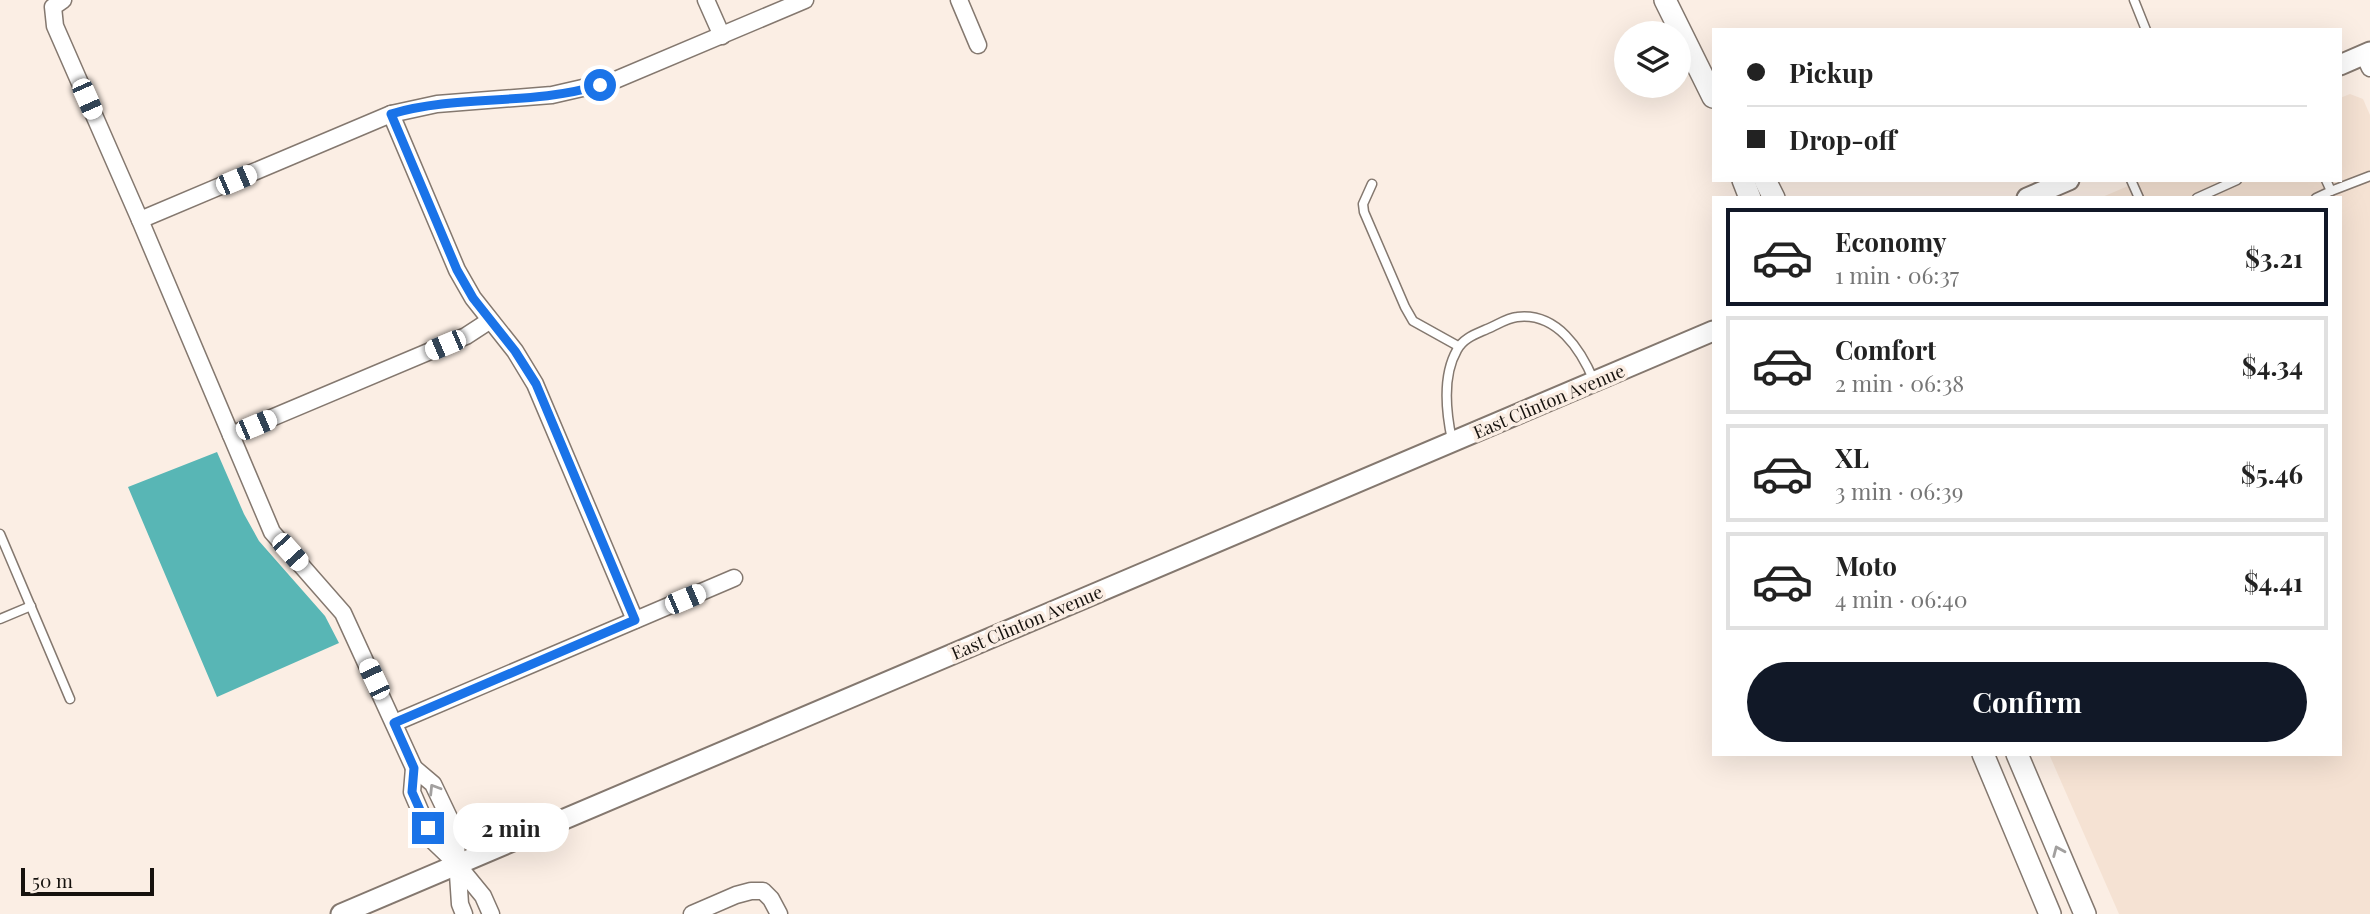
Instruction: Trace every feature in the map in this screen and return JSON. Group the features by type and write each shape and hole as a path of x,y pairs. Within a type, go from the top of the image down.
{"main road":[{"path":"1665,0 1712,95"},
{"path":"1984,756 2050,914"},
{"path":"2018,756 2085,914"}],"street":[{"path":"63,0 54,7 55,26 272,532 343,613 414,768 433,784 455,830 460,904 464,914"},
{"path":"706,0 722,36"},
{"path":"140,220 391,114 437,104 552,95 586,89 614,81 805,0"},
{"path":"959,0 978,45"},
{"path":"2342,65 2368,59"},
{"path":"391,114 457,270 489,321 515,351 536,384 635,620"},
{"path":"2032,196 2064,182"},
{"path":"231,435 466,336 489,321"},
{"name":"East Clinton Avenue","path":"341,914 1712,331"},
{"path":"394,723 734,578"},
{"path":"414,768 412,792 433,841 456,863 483,896 491,914"},
{"path":"692,914 751,891 763,891 779,914"}],"lane":[{"path":"2134,0 2145,28"},
{"path":"2320,196 2370,176"},
{"path":"2201,196 2233,182"},
{"path":"2327,182 2331,191"},
{"path":"1372,184 1363,204 1364,212 1405,307 1413,321 1458,346"},
{"path":"1452,443 1447,398 1452,363 1458,346 1466,339 1510,319 1530,317 1553,326 1576,346 1594,382"},
{"path":"0,534 70,699"},
{"path":"0,619 31,606"}],"shaded area":[{"path":"2350,94 2363,99 2370,115 2370,914 2119,914 2050,756 2342,756 2342,196 2105,196 2137,182 2342,182 2342,97"}],"water":[{"path":"217,452 259,541 325,616 339,643 217,697 128,487"}],"route":[{"path":"428,828 412,792 414,768 394,723 635,620 536,384 515,351 473,298 457,270 391,114 437,104 552,95 600,85"}]}
